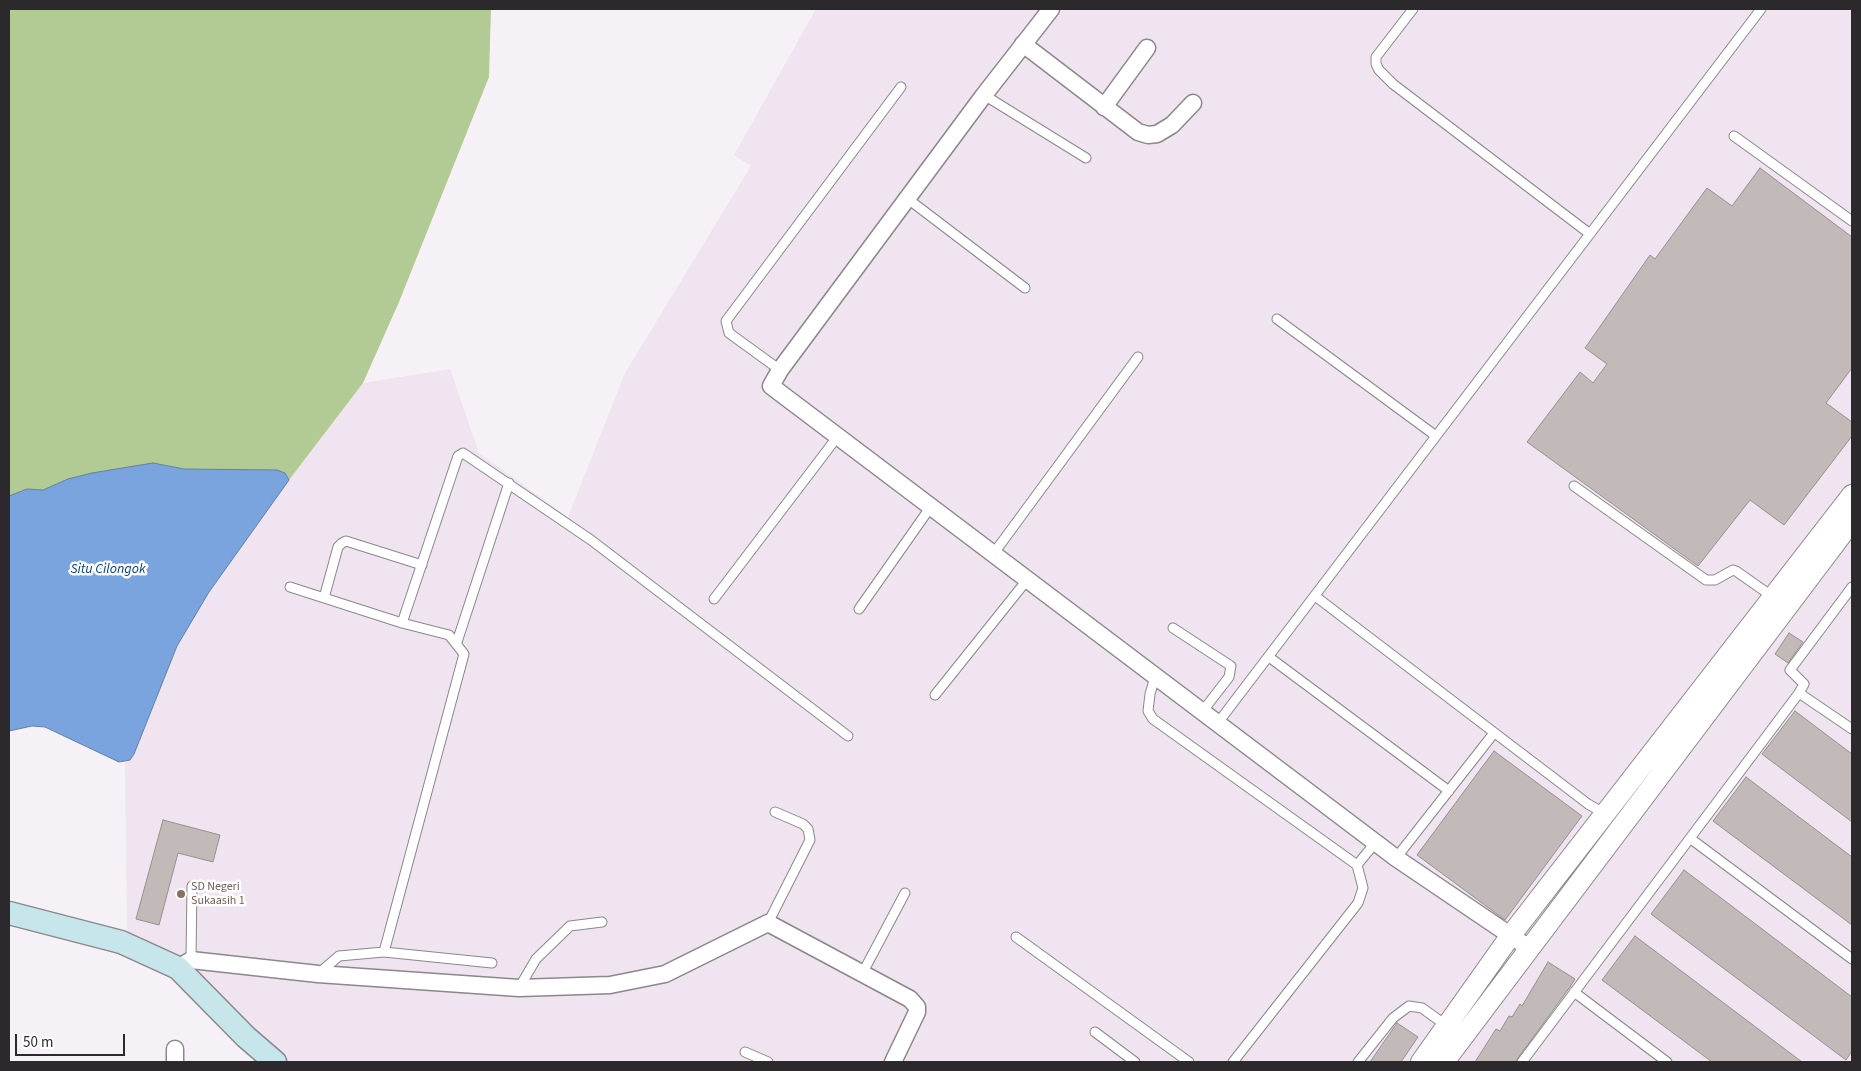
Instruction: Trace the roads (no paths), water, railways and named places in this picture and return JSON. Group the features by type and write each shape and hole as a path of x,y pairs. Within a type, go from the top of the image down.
{"main road":[{"path":"9,913 121,942 184,964 246,1037 274,1062"}],"street":[{"path":"1051,9 984,95 780,370 772,383 773,390 932,505 1027,580 1396,858 1529,948"},
{"path":"1023,44 1138,132 1148,135 1157,134 1172,125 1193,103"},
{"path":"1104,107 1147,48"},
{"path":"1444,1062 1529,948 1685,726 1780,602 1852,495"},
{"path":"1780,602 1852,521"},
{"path":"1421,1062 1511,935 1605,814 1685,726"},
{"path":"184,964 519,988 610,985 645,980 665,974 768,923 910,999 917,1007 915,1020 893,1062"}],"lane":[{"path":"1413,9 1376,57 1376,64 1379,70 1392,84 1590,234"},
{"path":"1218,724 1761,9"},
{"path":"780,370 729,333 726,321 901,87"},
{"path":"984,95 1086,158"},
{"path":"1734,136 1852,221"},
{"path":"908,199 1025,288"},
{"path":"1277,319 1436,436"},
{"path":"994,553 1138,357"},
{"path":"714,599 838,436"},
{"path":"402,623 460,454 468,455 591,540 848,736"},
{"path":"457,642 509,483"},
{"path":"1574,486 1706,580 1716,580 1733,570 1780,602"},
{"path":"859,609 932,505"},
{"path":"324,598 338,547 346,541 422,565"},
{"path":"935,695 1027,580"},
{"path":"1522,1062 1799,693 1804,684 1790,670 1852,586"},
{"path":"290,587 402,623 449,635 457,642 464,654 384,952"},
{"path":"1316,596 1494,733 1605,814"},
{"path":"1173,628 1230,666 1229,677 1202,712"},
{"path":"1269,657 1449,791"},
{"path":"1155,677 1148,711 1153,719 1356,865 1363,888 1358,903 1233,1062"},
{"path":"1799,693 1852,729"},
{"path":"1396,858 1494,733"},
{"path":"768,923 810,840 808,829 803,824 775,812"},
{"path":"1691,839 1852,959"},
{"path":"1356,865 1376,843"},
{"path":"184,964 192,886"},
{"path":"862,974 905,893"},
{"path":"519,988 536,960 570,926 602,922"},
{"path":"1016,937 1189,1062"},
{"path":"318,974 330,961 340,956 384,952 492,963"},
{"path":"1574,992 1667,1062"},
{"path":"1358,1062 1393,1018 1409,1006 1422,1008 1448,1026"},
{"path":"1095,1032 1135,1062"},
{"path":"745,1052 768,1062"}],"water":[{"name":"Situ Cilongok","path":"153,463 184,469 277,470 285,473 289,480 209,592 177,646 130,760 119,762 45,727 32,726 9,731 9,496 27,489 43,490 68,479 92,473"}],"place":[{"name":"SD Negeri Sukaasih 1","path":"181,894"}]}
